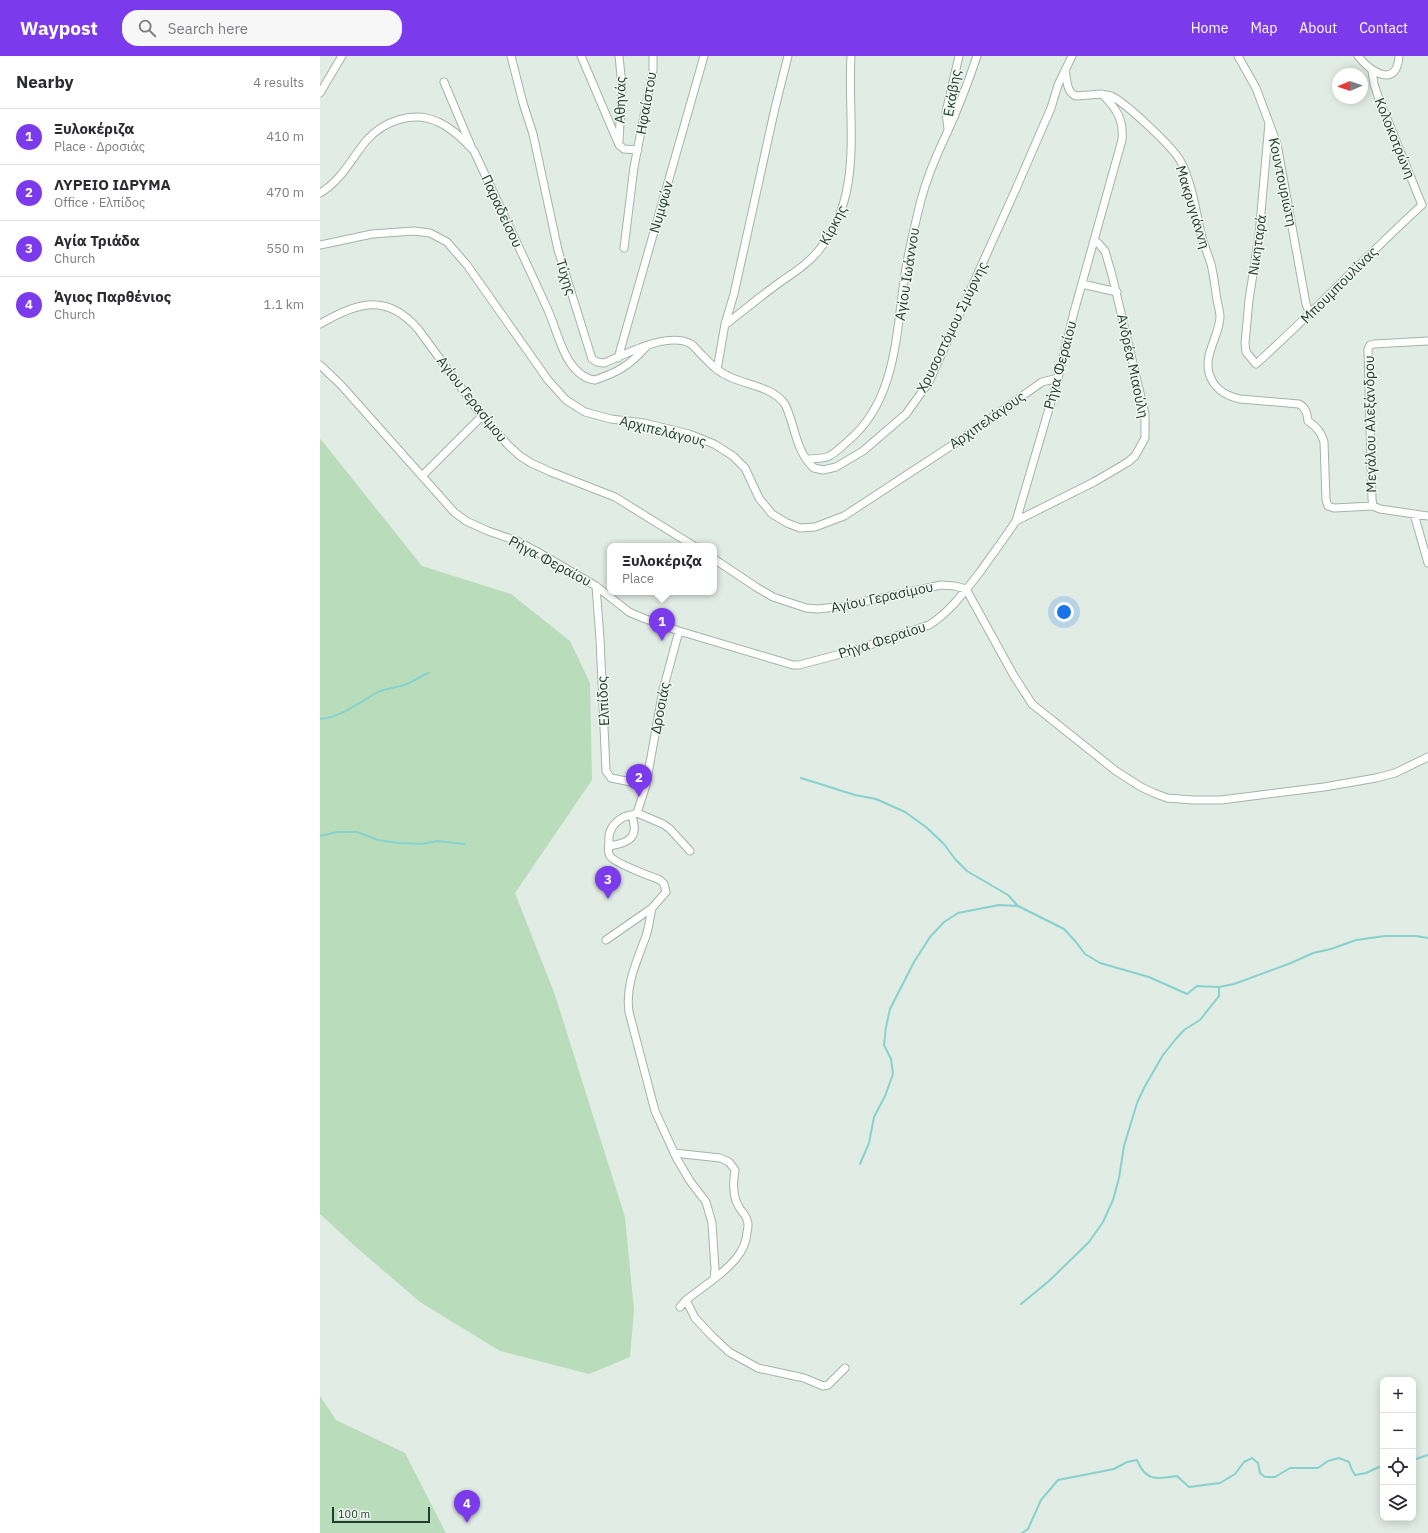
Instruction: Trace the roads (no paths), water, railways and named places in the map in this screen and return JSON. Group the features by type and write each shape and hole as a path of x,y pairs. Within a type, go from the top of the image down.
{"street":[{"path":"320,93 342,56"},
{"name":"Τύχης","path":"511,56 523,103 533,134 558,250 589,354 597,362 604,363 663,341 679,340 691,344 717,370"},
{"path":"581,56 618,145 624,149 638,150"},
{"name":"Αθηνάς","path":"618,145 622,86 619,56"},
{"name":"Ηφαίστου","path":"624,248 638,150 653,70 653,56"},
{"name":"Νυμφών","path":"618,358 704,56"},
{"path":"717,370 725,324 736,287 775,108 788,56"},
{"name":"Κίρκης","path":"725,324 803,266 819,250 833,230 841,213 846,199 850,175 852,133 851,56"},
{"name":"Εκάβης","path":"948,129 946,112 959,56"},
{"name":"Αγίου Ιωάννου","path":"806,459 825,458 837,452 856,435 876,407 884,390 895,352 909,249 930,170 977,56"},
{"name":"Χρυσοστόμου Σμύρνης","path":"717,370 729,377 778,396 785,404 799,448 814,468 823,470 836,467 856,456 906,414 929,382 1015,191 1051,108 1058,85 1072,56"},
{"name":"Κουντουριώτη","path":"1238,56 1256,88 1277,144 1306,304 1310,314"},
{"path":"1358,56 1372,71 1382,74 1395,71 1398,66 1399,56"},
{"path":"1065,70 1068,87 1076,96 1102,94"},
{"name":"Κολοκοτρώνη","path":"1372,71 1374,84 1379,99 1422,205"},
{"path":"444,82 474,151"},
{"name":"Ρήγα Φεραίου","path":"607,595 629,612 679,631 799,666 929,625 940,619 966,589 1005,538 1016,521 1058,378 1123,133 1122,124 1118,114 1102,94"},
{"name":"Μακρυγιάννη","path":"1102,94 1111,96 1120,102 1172,149 1187,176 1214,279 1220,316 1217,332 1209,354 1208,367 1213,382 1217,388 1230,397 1240,400 1299,404 1304,407 1307,413 1308,421 1322,434 1324,442 1326,500 1328,506 1334,508 1373,506"},
{"name":"Παραδείσου","path":"320,193 342,174 367,140 388,124 400,119 420,117 438,122 466,142 474,151 550,314 564,350 574,367 582,376 590,380 595,380 624,368 647,346"},
{"name":"Νικηταρά","path":"1256,364 1246,352 1245,343 1249,300 1260,235 1269,123"},
{"name":"Μπουμπουλίνας","path":"1256,364 1310,314 1339,284 1422,205"},
{"name":"Αρχιπελάγους","path":"320,245 372,234 414,231 430,233 447,242 467,265 548,380 566,400 585,412 611,419 644,424 689,434 714,444 733,456 745,468 759,498 772,514 787,523 800,528 814,527 844,516 960,440 1042,382 1058,378"},
{"name":"Ανδρέα Μιαούλη","path":"1016,521 1094,482 1128,462 1135,456 1145,438 1145,414 1122,321 1117,292 1105,251 1094,240"},
{"path":"1082,284 1117,292"},
{"name":"Αγίου Γερασίμου","path":"320,324 336,315 367,304 378,304 395,310 409,319 418,329 482,416 508,446 531,463 615,497 689,543"},
{"name":"Μεγάλου Αλεξάνδρου","path":"1428,341 1374,344 1370,345 1368,349 1373,506 1380,509 1428,516"},
{"name":"Ρήγα Φεραίου","path":"320,365 341,385 423,475 454,512 488,531 517,540 596,586 607,595"},
{"path":"423,475 482,416"},
{"path":"1414,514 1428,563"},
{"name":"Αγίου Γερασίμου","path":"717,561 756,588 774,597 806,608 818,609 845,606 941,585 955,586 966,589"},
{"name":"Ελπίδος","path":"596,586 606,771 611,778 646,785"},
{"path":"966,589 1014,676 1032,704 1116,771 1141,787 1167,798 1186,800 1222,800 1324,787 1376,778 1395,773 1428,757"},
{"name":"Δροσιάς","path":"634,814 646,785 663,690 679,631"},
{"path":"609,846 621,845 634,835 634,814"},
{"path":"606,940 652,908 666,892 664,884 660,880 621,864 610,857 608,852 612,826 623,817 634,814 663,824 670,829 690,851"},
{"path":"652,908 646,935 631,978 627,1000 655,1111 674,1153 690,1181 706,1202 712,1223 715,1269 714,1280"},
{"path":"674,1153 720,1158 728,1162 735,1170 733,1182 734,1195 738,1207 748,1222 747,1239 740,1254 714,1280 686,1300 680,1307"},
{"path":"686,1300 695,1318 712,1336 729,1352 758,1368 804,1378 823,1386 828,1385 845,1368"}],"waterway":[{"path":"320,719 335,716 380,691 407,684 429,673"},
{"path":"801,778 855,795 876,799 905,812 926,827 944,844 955,859 967,871 1008,895 1018,906"},
{"path":"320,836 337,832 357,832 378,840 398,843 421,844 438,841 464,844"},
{"path":"860,1164 869,1143 874,1117 885,1096 893,1074 891,1059 884,1045 890,1009 914,962 930,937 944,922 958,913 999,905 1018,906 1064,929 1085,954 1100,963 1149,977 1187,994 1197,986 1219,987 1234,984 1291,963 1313,953 1331,949 1356,940 1385,936 1416,936 1428,938"},
{"path":"1021,1304 1049,1281 1089,1242 1103,1222 1113,1200 1119,1178 1124,1146 1137,1103 1145,1086 1163,1055 1175,1040 1184,1030 1200,1020 1219,996 1219,987"},
{"path":"1416,1459 1428,1455"},
{"path":"1022,1533 1028,1529 1041,1500 1058,1480 1114,1469 1127,1462 1137,1460 1140,1467 1148,1476 1158,1478 1177,1476 1189,1487 1220,1483 1235,1474 1244,1462 1252,1458 1258,1463 1260,1473 1265,1477 1275,1477 1290,1468 1318,1468 1328,1461 1339,1458 1349,1462 1355,1475 1366,1473 1380,1466"}],"place":[{"name":"Ξυλοκέριζα","path":"662,641"},
{"name":"ΛΥΡΕΙΟ ΙΔΡΥΜΑ","path":"639,797"},
{"name":"Αγία Τριάδα","path":"608,899"},
{"name":"Άγιος Παρθένιος","path":"467,1523"}]}
